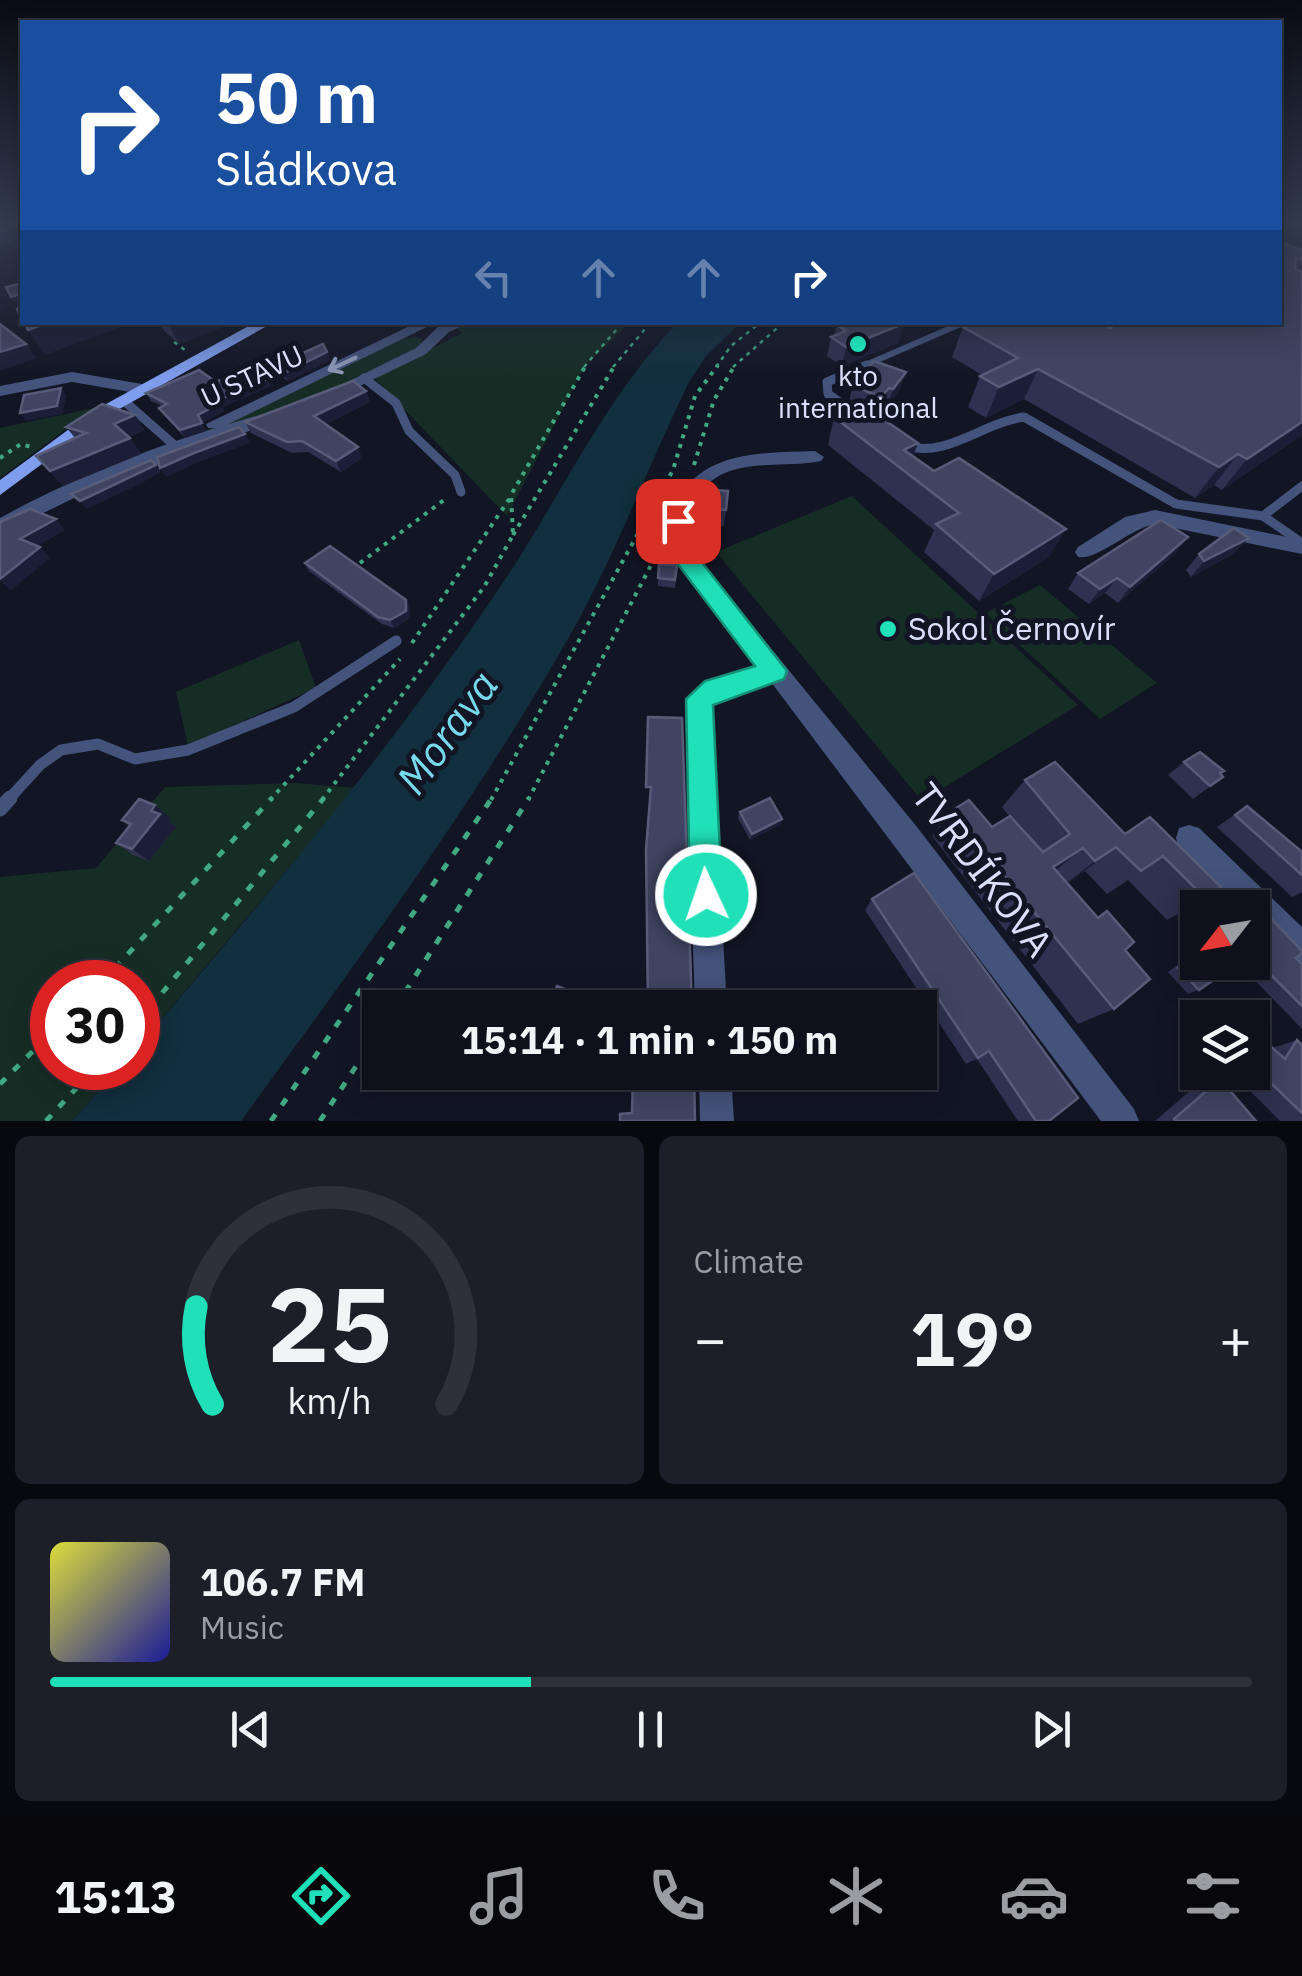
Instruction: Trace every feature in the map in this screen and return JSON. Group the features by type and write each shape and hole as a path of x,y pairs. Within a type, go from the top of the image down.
{"street":[{"path":"0,489 122,400 261,325"},
{"name":"U STAVU","path":"311,404 421,350 435,325"},
{"name":"U STAVU","path":"154,457 173,444 435,325"},
{"path":"1,389 72,377 142,389"},
{"name":"U STAVU","path":"0,527 38,505 154,457 286,412"},
{"name":"TVRDÍKOVA","path":"814,457 750,460 718,468 690,489 678,521 678,549 907,837 1122,1121"},
{"path":"1085,552 1132,522 1155,517 1302,545"},
{"path":"711,990 697,708 700,699 714,689 774,671"},
{"path":"1190,838 1302,947"},
{"path":"715,1090 717,1121"}],"lane":[{"path":"876,427 828,394 827,382 958,325"},
{"path":"364,378 396,402 409,431 455,475 460,490"},
{"path":"122,400 173,444"},
{"path":"889,436 914,450 934,452 1008,418 1024,418 1176,504 1263,516 1302,545"},
{"path":"1263,516 1302,486"},
{"path":"0,809 40,764 61,750 98,744 134,759 188,750 294,707 396,642"}],"path":[{"path":"122,960 380,682 482,544 544,430 586,366 620,325"},
{"path":"160,996 281,854 440,649 484,587 611,370 649,325"},
{"path":"271,1121 494,795 672,470 695,396 731,346 757,325"},
{"path":"690,482 714,390 736,364 781,325"},
{"path":"0,458 21,444 40,450"},
{"path":"360,563 460,490"},
{"path":"511,494 513,535"},
{"path":"406,990 541,779 663,543"},
{"path":"0,1084 30,1054"},
{"path":"320,1121 362,1057"},
{"path":"46,1121 75,1090"}],"green space":[{"path":"627,325 585,366 507,516 374,378 462,333 457,328"},
{"path":"422,338 421,346 307,402 202,433 397,340"},
{"path":"92,410 0,478 0,428"},
{"name":"Sokol Černovír","path":"852,496 1078,705 922,801 716,552"},
{"path":"1040,585 1157,683 1100,719 985,613"},
{"path":"299,640 316,688 188,746 176,692"},
{"path":"296,783 356,788 160,1021 160,960 30,960 30,1090 100,1090 72,1121 0,1121 0,877 96,868 165,787"}],"water":[{"name":"Morava","path":"675,325 738,325 706,356 689,382 589,599 497,757 241,1121 72,1121 100,1090 160,1090 160,1021 281,877 419,702 504,581 628,383"}],"building":[{"path":"1282,275 1302,275 1302,422 1247,459 1238,454 1219,467 1038,369 999,387 980,376 1018,358 963,327 1282,325"},
{"path":"20,284 20,294 11,297 6,287"},
{"path":"0,324 26,344 0,352"},
{"path":"837,325 901,325 846,347 831,337 846,331"},
{"path":"323,344 327,352 284,373 274,366"},
{"path":"874,361 906,372 881,398 853,385"},
{"path":"254,366 270,378 218,400 220,403 198,415 202,423 180,430 159,408 167,404 146,393 199,370 216,382"},
{"path":"353,381 366,391 314,416 358,447 336,461 302,441 287,442 245,422"},
{"path":"61,388 57,406 20,413 24,395"},
{"path":"102,404 135,415 114,424 130,438 50,471 36,456 86,433 66,427"},
{"path":"867,408 918,443 904,450 934,471 959,458 1066,529 994,574 936,524 959,513 834,417"},
{"path":"239,427 245,434 160,468 157,457"},
{"path":"151,460 156,465 80,501 71,494"},
{"path":"699,489 728,491 726,510 693,508"},
{"path":"30,509 56,519 20,539 40,547 0,579 0,522"},
{"path":"1161,520 1188,537 1130,587 1117,578 1100,589 1078,573"},
{"path":"1234,528 1249,538 1204,561 1199,554"},
{"path":"330,546 406,600 406,611 390,620 378,617 305,563"},
{"path":"659,564 677,565 675,580 658,578"},
{"path":"648,717 682,718 691,990 648,990 646,849 651,787 646,787"},
{"path":"1200,752 1224,771 1220,773 1223,777 1210,786 1184,762"},
{"path":"1055,762 1125,834 1150,817 1221,887 1197,890 1163,856 1141,871 1116,847 1095,861 1083,848 1053,867 1098,918 1107,911 1134,942 1125,950 1150,979 1114,1009 951,811 969,800 992,827 1010,816 1043,852 1070,834 1025,780"},
{"path":"770,798 782,819 752,834 740,812"},
{"path":"139,799 155,805 151,811 160,814 132,849 116,843 131,824 122,820"},
{"path":"1247,806 1302,852 1302,875 1235,815"},
{"path":"914,873 1078,1098 1049,1121 1036,1121 989,1051 978,1058 937,996 937,990 933,990 872,899"},
{"path":"1270,917 1302,951 1296,958 1302,964 1302,1006 1270,974"},
{"path":"1189,980 1214,980 1199,990"},
{"path":"1297,1040 1302,1045 1302,1113 1270,1082 1270,1046 1285,1059"},
{"path":"633,1090 694,1090 695,1121 620,1121 620,1114 632,1113"},
{"path":"1207,1090 1229,1090 1256,1121 1176,1121"}],"place":[{"name":"kto international","path":"858,344"},
{"name":"Sokol Černovír","path":"888,629"}],"route":[{"path":"678,521 678,549 774,671 714,689 704,694 697,708 706,895"}]}
